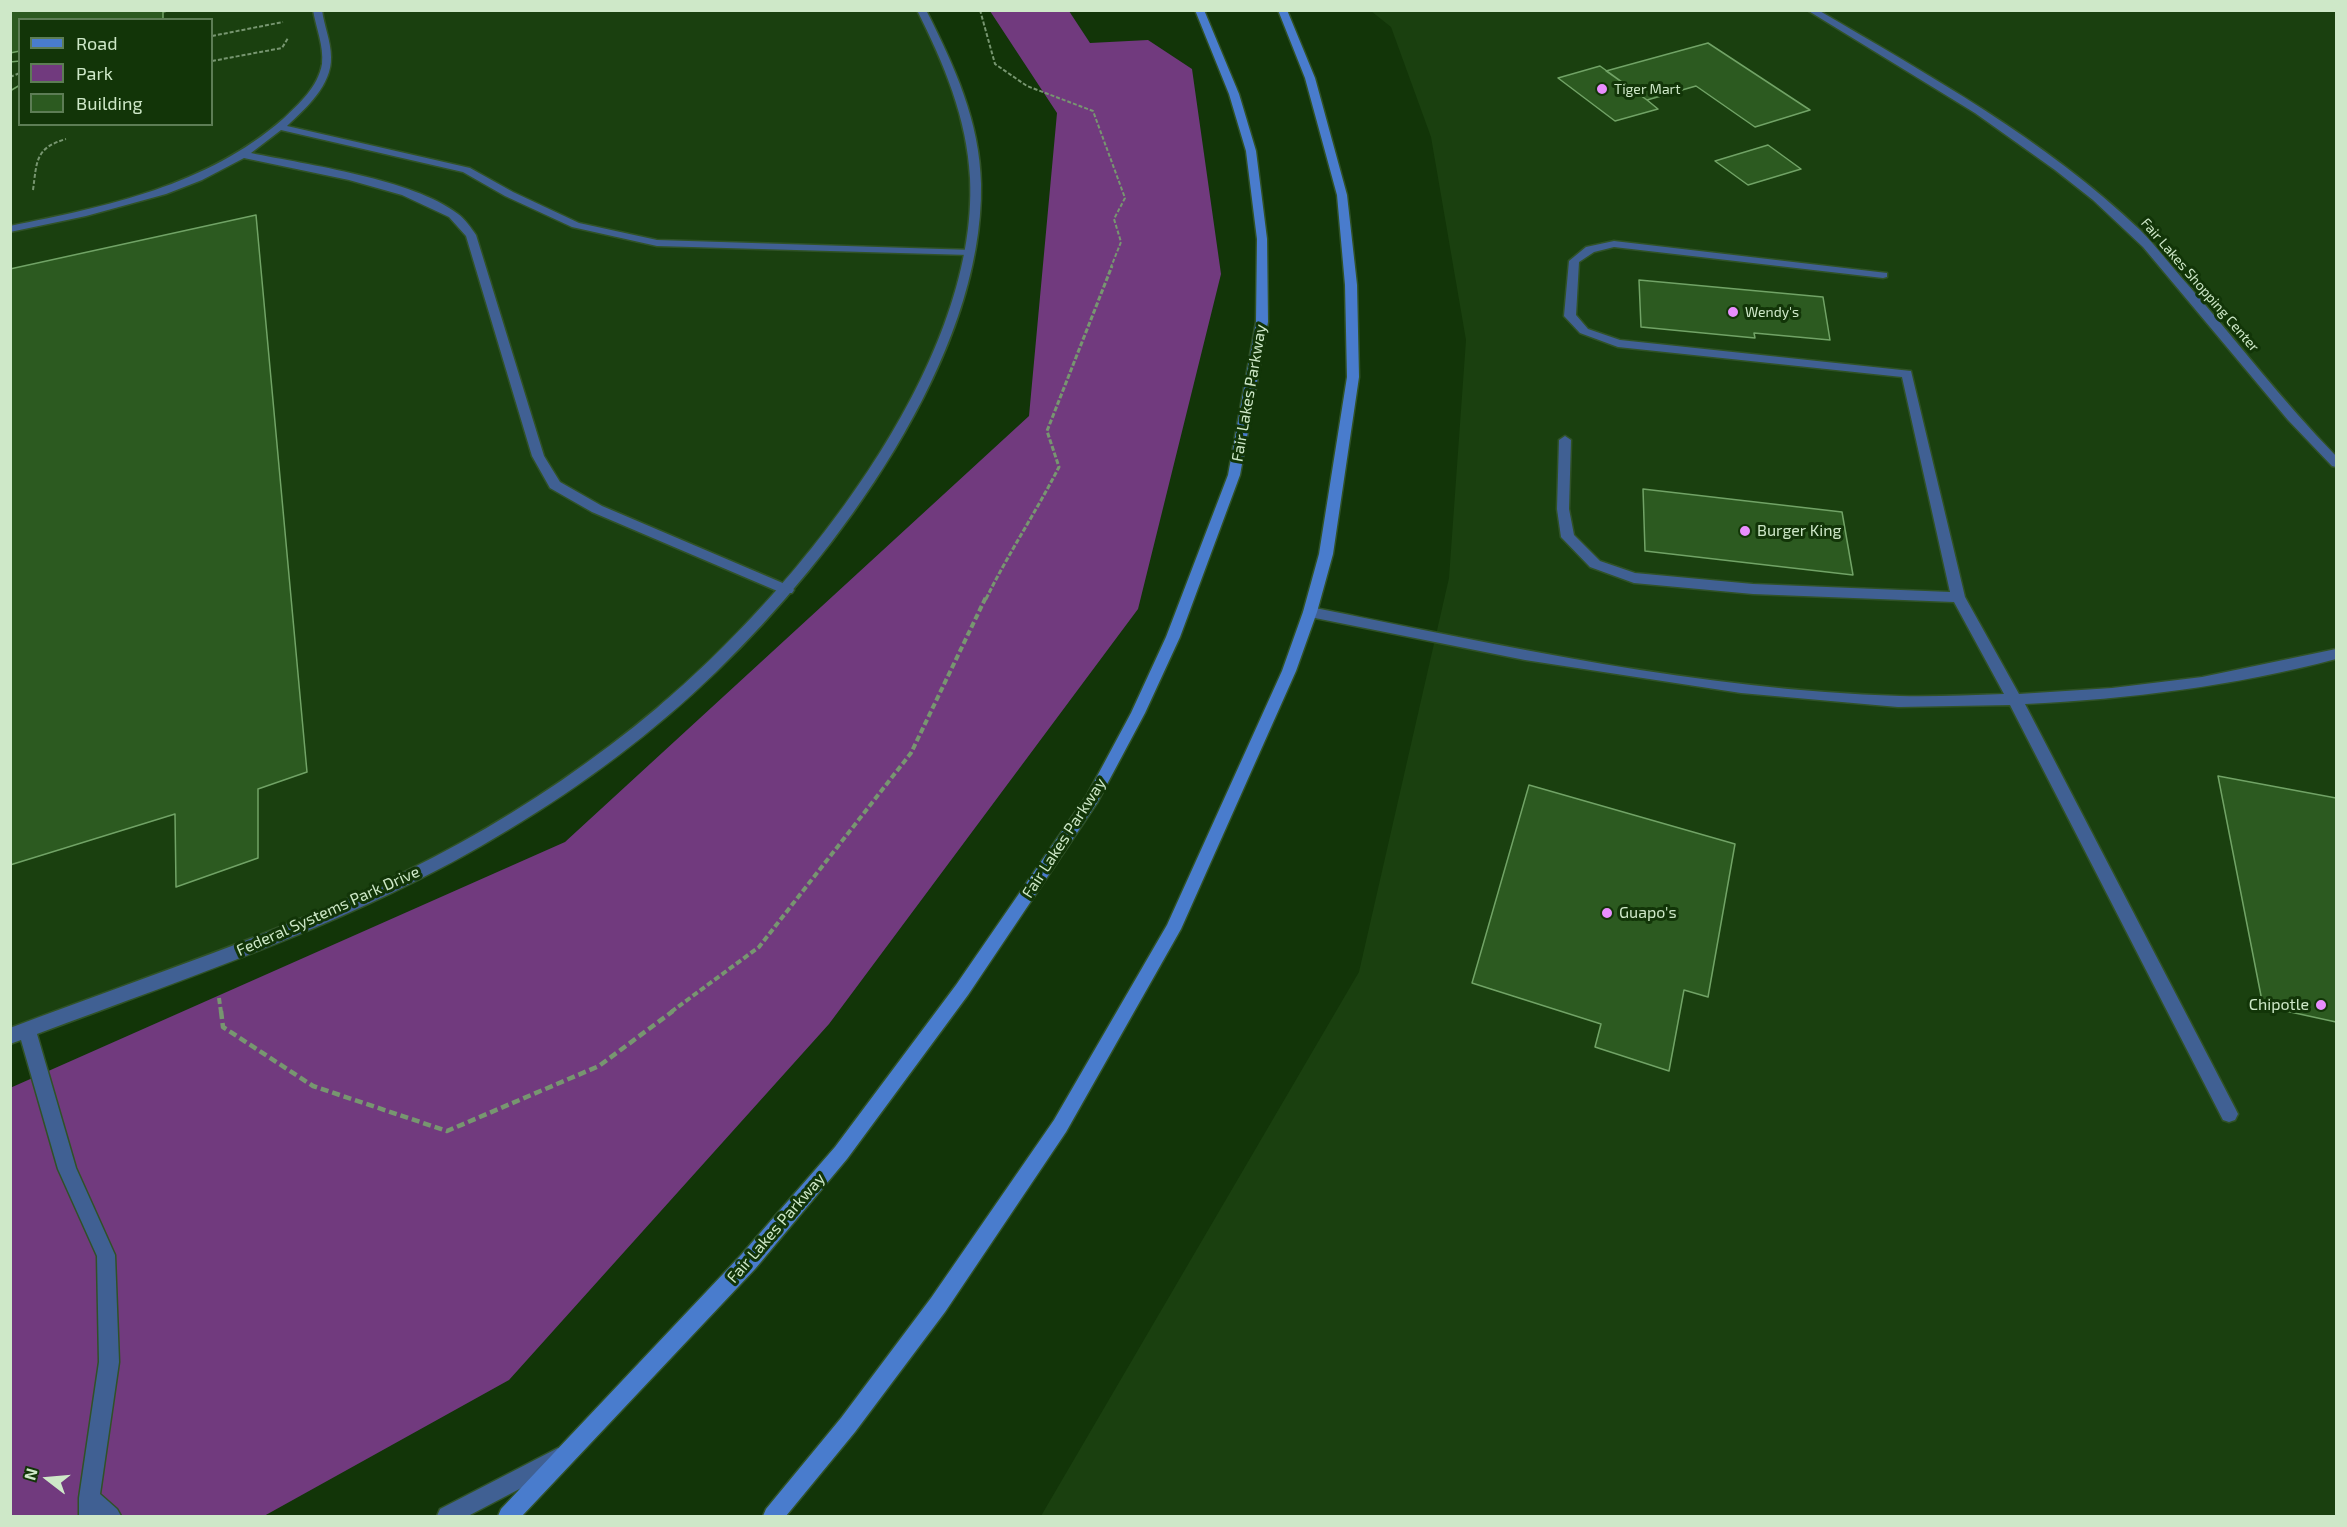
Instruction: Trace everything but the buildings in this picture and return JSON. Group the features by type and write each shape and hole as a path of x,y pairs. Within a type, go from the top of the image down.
{"main road":[{"name":"Fair Lakes Parkway","path":"508,1516 748,1262 841,1153 962,990 1092,799 1138,713 1173,637 1234,475 1262,322 1262,239 1251,151 1234,94 1199,10"},
{"path":"773,1516 848,1425 938,1305 1060,1126 1173,929 1289,671 1310,612 1326,554 1353,377 1351,285 1341,195 1310,78 1282,10"}],"street":[{"path":"10,229 104,210 155,195 197,178 241,154 280,127 314,93 324,73 328,51 317,10"},
{"name":"Federal Systems Park Drive","path":"19,1033 214,961 375,894 504,825 588,770 661,714 727,654 787,590 840,522 896,436 928,374 952,318 969,252 975,209 974,163 968,120 956,81 921,10"},
{"name":"Fair Lakes Shopping Center","path":"1810,10 1925,78 2044,156 2134,231 2201,306 2301,428 2337,463"},
{"path":"280,127 466,170 509,194 576,225 657,243 969,252"},
{"path":"241,154 368,182 412,196 454,216 471,236 538,456 555,485 639,529 787,590"},
{"path":"1884,275 1614,244 1590,249 1574,261 1570,316 1584,331 1618,343 1907,374 1958,597 2015,700 2229,1114"},
{"path":"1565,440 1563,509 1568,537 1596,564 1634,578 1753,589 1958,597"},
{"path":"1310,612 1599,669 1742,688 1889,701 2015,700 2139,693 2274,671 2337,654"},
{"path":"19,1033 68,1169 106,1255 109,1362 89,1508 110,1516"},
{"path":"447,1516 571,1451"}],"path":[{"path":"214,961 223,1027 313,1086 447,1131 599,1066 759,947 911,753 1001,567 1041,502 1059,467 1047,431 1121,242 1114,219 1125,198 1093,111 1027,86 995,64 980,10"},
{"path":"213,36 283,22"},
{"path":"213,61 282,48 288,37"},
{"path":"32,196 40,151 44,146 66,139"}],"shaded area":[{"path":"11,11 920,11 955,78 974,175 969,252 952,318 920,389 840,522 759,621 588,770 423,870 11,1036"},
{"path":"1371,11 2336,11 2336,1516 1041,1516 1359,972 1449,578 1466,340 1431,137 1391,27"}],"green space":[{"path":"990,11 1069,11 1090,43 1148,40 1192,69 1221,274 1138,609 829,1024 509,1380 264,1516 11,1516 10,1088 565,842 1029,416 1057,113"}],"place":[{"name":"Tiger Mart","path":"1602,89"},
{"name":"Wendy's","path":"1733,312"},
{"name":"Burger King","path":"1745,531"},
{"name":"Guapo's","path":"1607,913"},
{"name":"Chipotle","path":"2321,1005"}]}
